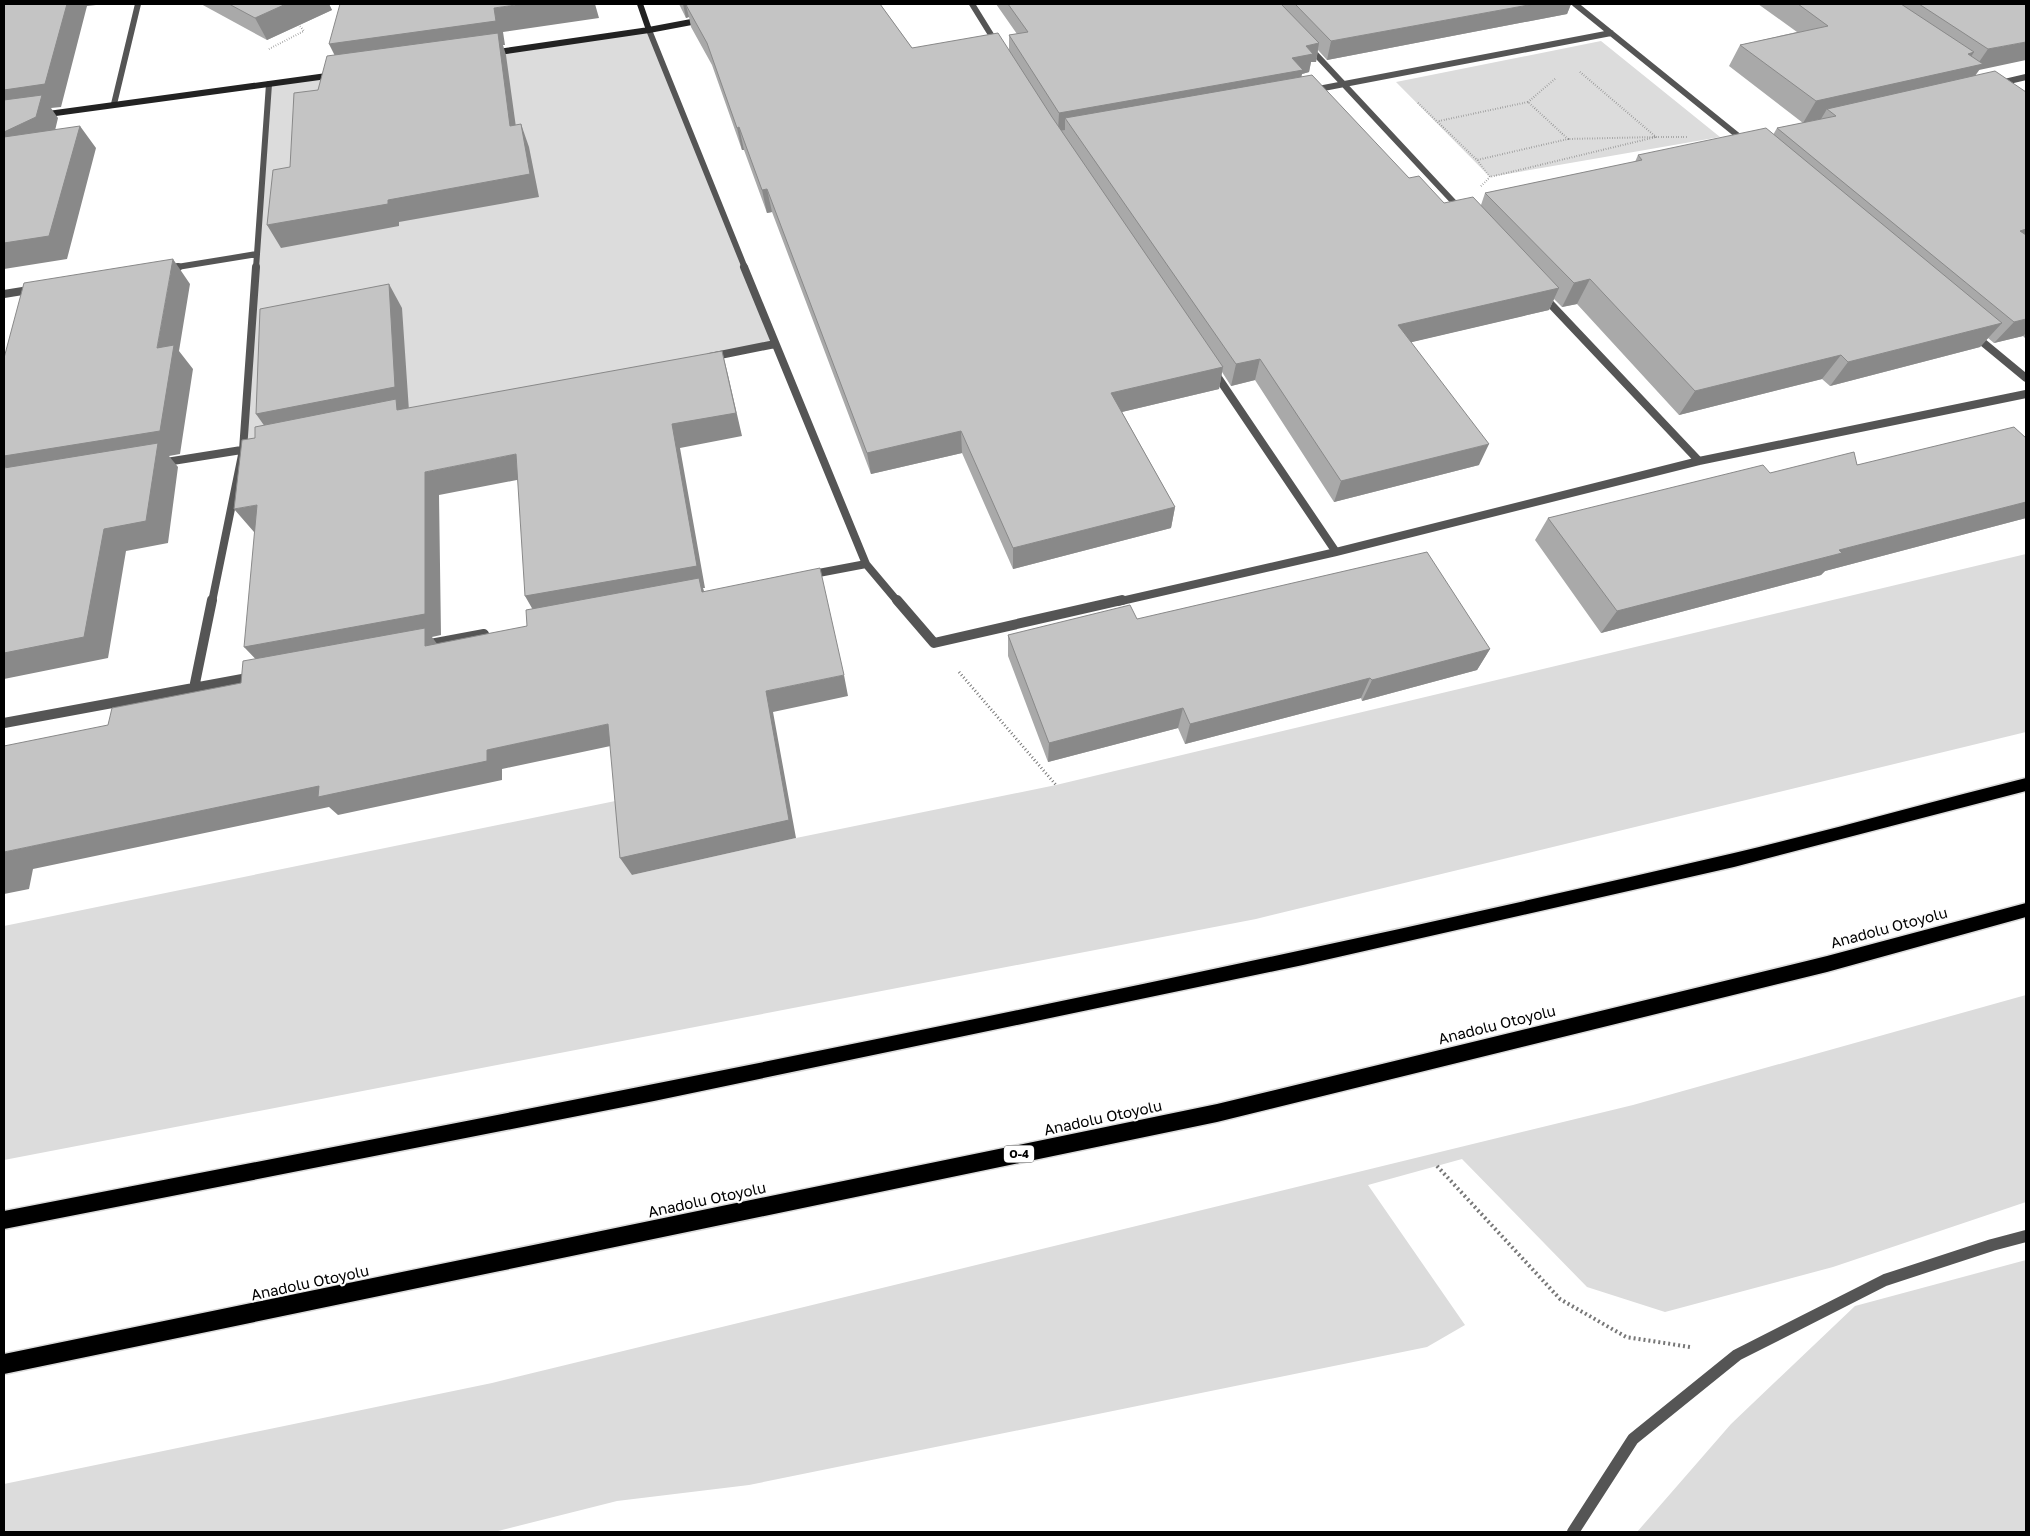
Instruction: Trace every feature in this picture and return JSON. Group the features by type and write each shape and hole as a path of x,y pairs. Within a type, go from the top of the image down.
{"highway":[{"path":"4,1220 440,1135 1131,994 1738,859 2026,784"},
{"name":"Anadolu Otoyolu","path":"4,1364 1217,1113 1827,964 2026,910"}],"main road":[{"path":"640,4 649,30"},
{"path":"484,54 649,30 707,19"},
{"path":"31,116 337,74"}],"street":[{"path":"114,104 138,4"},
{"path":"972,4 1003,54"},
{"path":"1575,4 1752,148"},
{"path":"649,30 866,564 934,643 1336,552 1699,461 2026,394"},
{"path":"1306,92 1611,33"},
{"path":"1300,38 1466,214"},
{"path":"1994,91 1986,86 2026,77"},
{"path":"194,688 243,450 269,84"},
{"path":"1735,144 1755,139"},
{"path":"1459,207 1468,205"},
{"path":"160,270 257,254"},
{"path":"4,294 43,288"},
{"path":"1539,292 1699,461"},
{"path":"1965,327 2026,378"},
{"path":"697,359 775,344"},
{"path":"1210,365 1336,552"},
{"path":"148,466 263,446"},
{"path":"798,577 866,564"},
{"path":"418,646 496,632"},
{"path":"4,723 262,675"},
{"path":"1573,1532 1633,1438 1737,1355 1885,1280 1992,1245 2026,1236"}],"path":[{"path":"1611,33 1572,65 1656,136"},
{"path":"1438,121 1528,102 1557,77"},
{"path":"1417,102 1477,160 1490,177 1656,136"},
{"path":"1528,102 1568,139"},
{"path":"1477,160 1568,139 1656,136 1720,137 1745,141"},
{"path":"934,643 1056,785"},
{"path":"1437,1166 1560,1299 1626,1337 1737,1355"}],"shaded area":[{"path":"649,30 775,344 243,450 269,84"},
{"path":"1601,41 1720,137 1490,177 1396,82"},
{"path":"2026,554 2026,732 1256,919 4,1160 4,926 625,799 632,875 796,838 1056,785"},
{"path":"2026,995 2026,1202 1833,1267 1665,1312 1587,1287 1462,1159 1368,1185 1465,1325 1427,1347 749,1485 617,1501 494,1532 4,1532 4,1484 492,1383 1633,1105"},
{"path":"2026,1260 2026,1532 1637,1532 1731,1424 1855,1306"}],"building":[{"path":"4,4 67,4 45,84 4,90"},
{"path":"229,4 286,4 255,18"},
{"path":"340,4 523,4 494,8 496,21 329,44"},
{"path":"880,4 912,48 998,33 1052,117 1223,367 1111,393 1175,507 1013,548 961,431 867,453 767,189 762,190 739,127 737,128 707,43 686,5"},
{"path":"1008,4 1281,4 1319,43 1306,46 1313,54 1292,58 1303,70 1059,113 1009,35 1028,32"},
{"path":"1295,4 1534,4 1331,41"},
{"path":"1798,4 1901,4 1974,52 1968,54 1983,64 1816,101 1740,45 1828,26"},
{"path":"1919,4 2026,4 2026,42 1988,49"},
{"path":"498,33 510,126 521,124 530,174 388,200 388,204 267,225 273,170 290,167 294,93 318,90 327,56"},
{"path":"1995,71 2026,92 2026,229 2020,231 2026,235 2026,319 2014,322 1777,128 1836,116 1827,109"},
{"path":"1312,75 1409,178 1419,176 1444,203 1473,197 1559,288 1398,325 1489,444 1341,481 1260,359 1236,364 1065,118"},
{"path":"42,95 36,117 4,132 4,100"},
{"path":"80,126 49,236 4,243 4,137"},
{"path":"1766,128 2002,323 1848,362 1841,355 1695,391 1590,279 1574,283 1485,193 1642,160 1638,155"},
{"path":"173,259 157,348 174,345 160,431 4,456 4,358 24,283"},
{"path":"389,284 395,387 256,414 260,309"},
{"path":"722,351 736,413 672,424 697,566 525,596 516,454 425,472 425,614 244,647 257,505 234,509 242,440 255,438 255,427 396,399 397,410"},
{"path":"2014,427 2026,438 2026,502 1839,550 1842,553 1617,611 1548,518 1763,465 1770,473 1854,452 1857,465"},
{"path":"158,443 146,521 104,529 84,637 4,653 4,468"},
{"path":"1427,552 1490,649 1190,724 1183,708 1049,743 1008,635 1130,605 1137,619"},
{"path":"820,568 844,675 766,691 789,820 620,858 608,724 487,750 487,761 318,797 319,786 4,852 4,746 108,725 112,708 241,683 243,661 425,628 425,646 527,626 526,610 699,578 702,592"}]}
